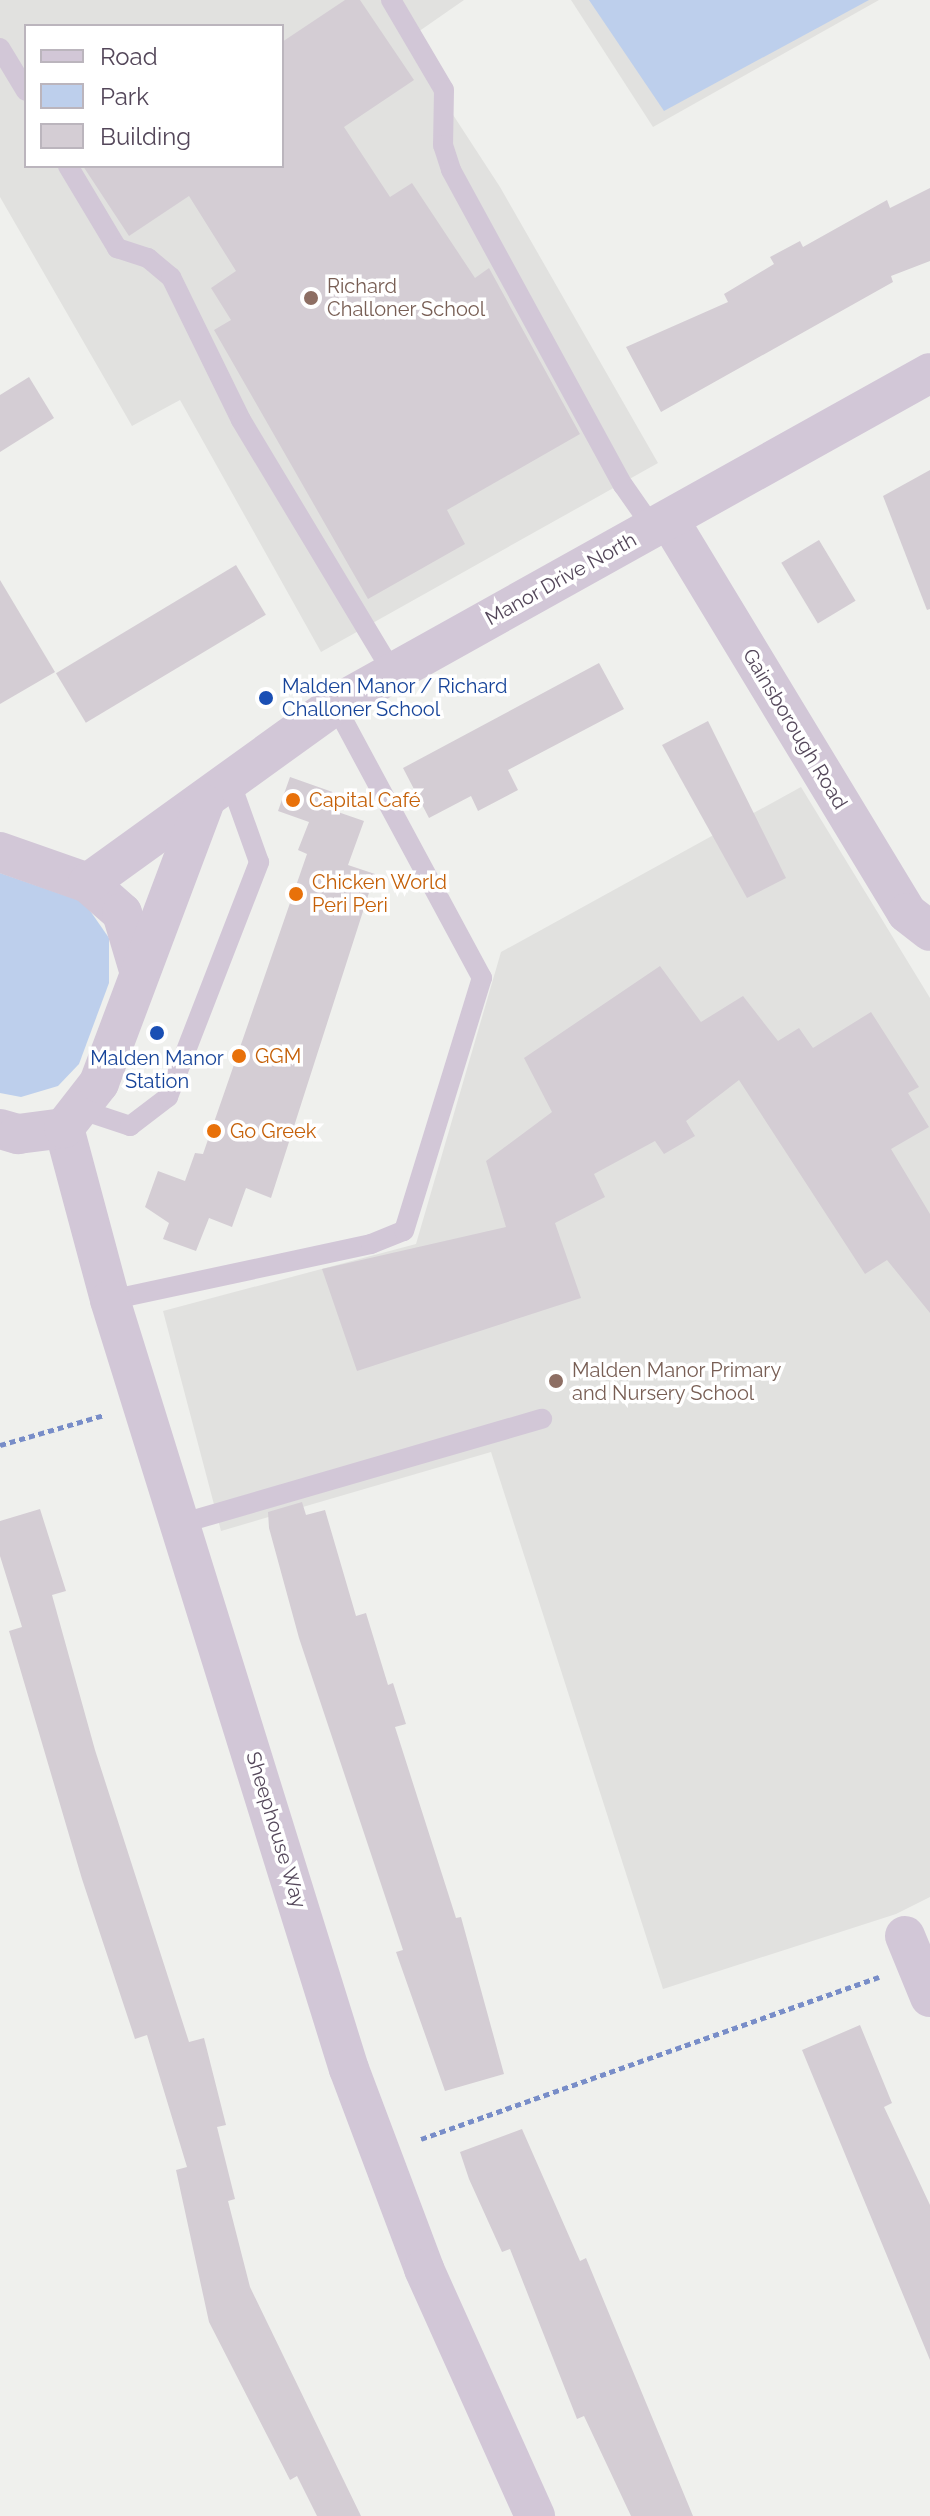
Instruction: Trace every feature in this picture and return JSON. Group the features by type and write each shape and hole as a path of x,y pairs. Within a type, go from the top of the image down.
{"street":[{"name":"Manor Drive North","path":"88,883 335,705 930,373"},
{"name":"Gainsborough Road","path":"661,524 907,913 930,931"},
{"path":"0,1129 18,1134 71,1119 99,1083 138,967 217,791"},
{"path":"0,852 88,883 122,913 138,967"},
{"name":"Sheephouse Way","path":"71,1119 110,1300 183,1523 378,2154 535,2516"}],"lane":[{"path":"391,0 444,90 443,145 451,170 623,485 661,524"},
{"path":"0,48 24,88"},
{"path":"69,168 117,248 148,258 171,277 241,420 393,673"},
{"path":"110,1300 371,1244 404,1231 482,978 335,705"},
{"path":"71,1119 130,1126 168,1097 259,862 217,791"},
{"path":"183,1523 542,1419"}],"path":[{"path":"0,1445 144,1405"},
{"path":"378,2154 917,1966"}],"shaded area":[{"name":"Richard Challoner School","path":"0,0 464,0 405,41 500,187 658,463 321,652 180,400 132,426 0,197"},
{"path":"571,0 879,0 653,127"},
{"name":"Malden Manor Primary and Nursery School","path":"801,787 930,998 930,1897 896,1914 663,1989 491,1452 221,1531 163,1311 416,1244 501,952"}],"green space":[{"path":"589,0 869,0 664,111"},
{"path":"0,873 84,902 109,938 109,983 79,1064 58,1086 21,1097 0,1093"}],"building":[{"path":"345,0 360,0 414,80 344,127 390,197 412,183 475,278 489,268 580,434 447,510 465,544 368,599 214,330 231,320 211,288 236,271 189,196 129,236 84,168 284,168 284,41"},
{"path":"930,188 930,261 891,276 893,282 661,412 626,347 728,302 724,294 774,264 770,257 800,241 803,247 887,200 890,208"},
{"path":"29,377 54,418 0,452 0,395"},
{"path":"930,470 930,609 927,610 883,496"},
{"path":"819,540 856,601 818,624 781,563"},
{"path":"236,565 266,615 86,723 56,673"},
{"path":"0,580 55,672 0,704"},
{"path":"599,663 624,709 508,770 518,790 478,811 471,796 429,818 403,768"},
{"path":"708,721 786,878 747,898 662,745"},
{"path":"290,777 341,795 335,811 364,821 348,865 375,874 271,1198 246,1188 232,1227 209,1218 196,1251 163,1239 169,1223 145,1207 158,1171 185,1181 195,1153 203,1154 307,854 298,850 309,822 278,811"},
{"path":"660,966 701,1022 743,996 778,1041 799,1028 813,1048 871,1012 919,1087 908,1093 929,1127 891,1149 930,1214 930,1313 887,1260 865,1274 739,1080 686,1121 695,1136 664,1154 655,1141 594,1174 605,1197 555,1223 581,1298 357,1371 322,1269 506,1227 486,1161 552,1112 524,1058"},
{"path":"302,1502 306,1515 325,1510 356,1616 366,1613 388,1685 393,1683 406,1724 395,1727 456,1918 461,1917 504,2074 445,2091 396,1952 403,1950 299,1638 269,1528 268,1512"},
{"path":"40,1509 66,1591 52,1595 95,1750 189,2042 204,2038 226,2125 217,2127 235,2199 228,2201 250,2287 361,2516 317,2516 297,2476 290,2480 209,2322 176,2170 187,2167 147,2035 135,2039 82,1879 9,1631 22,1627 0,1556 0,1521"},
{"path":"860,2025 892,2103 884,2107 930,2205 930,2360 802,2050"},
{"path":"522,2129 580,2261 586,2258 693,2516 631,2516 584,2416 577,2419 510,2249 502,2252 469,2179 460,2152"}],"place":[{"name":"Richard Challoner School","path":"311,298"},
{"name":"Malden Manor / Richard Challoner School","path":"266,698"},
{"name":"Capital Café","path":"293,800"},
{"name":"Chicken World Peri Peri","path":"296,894"},
{"name":"Malden Manor Station","path":"157,1033"},
{"name":"GGM","path":"239,1056"},
{"name":"Go Greek","path":"214,1131"},
{"name":"Malden Manor Primary and Nursery School","path":"556,1381"}]}
